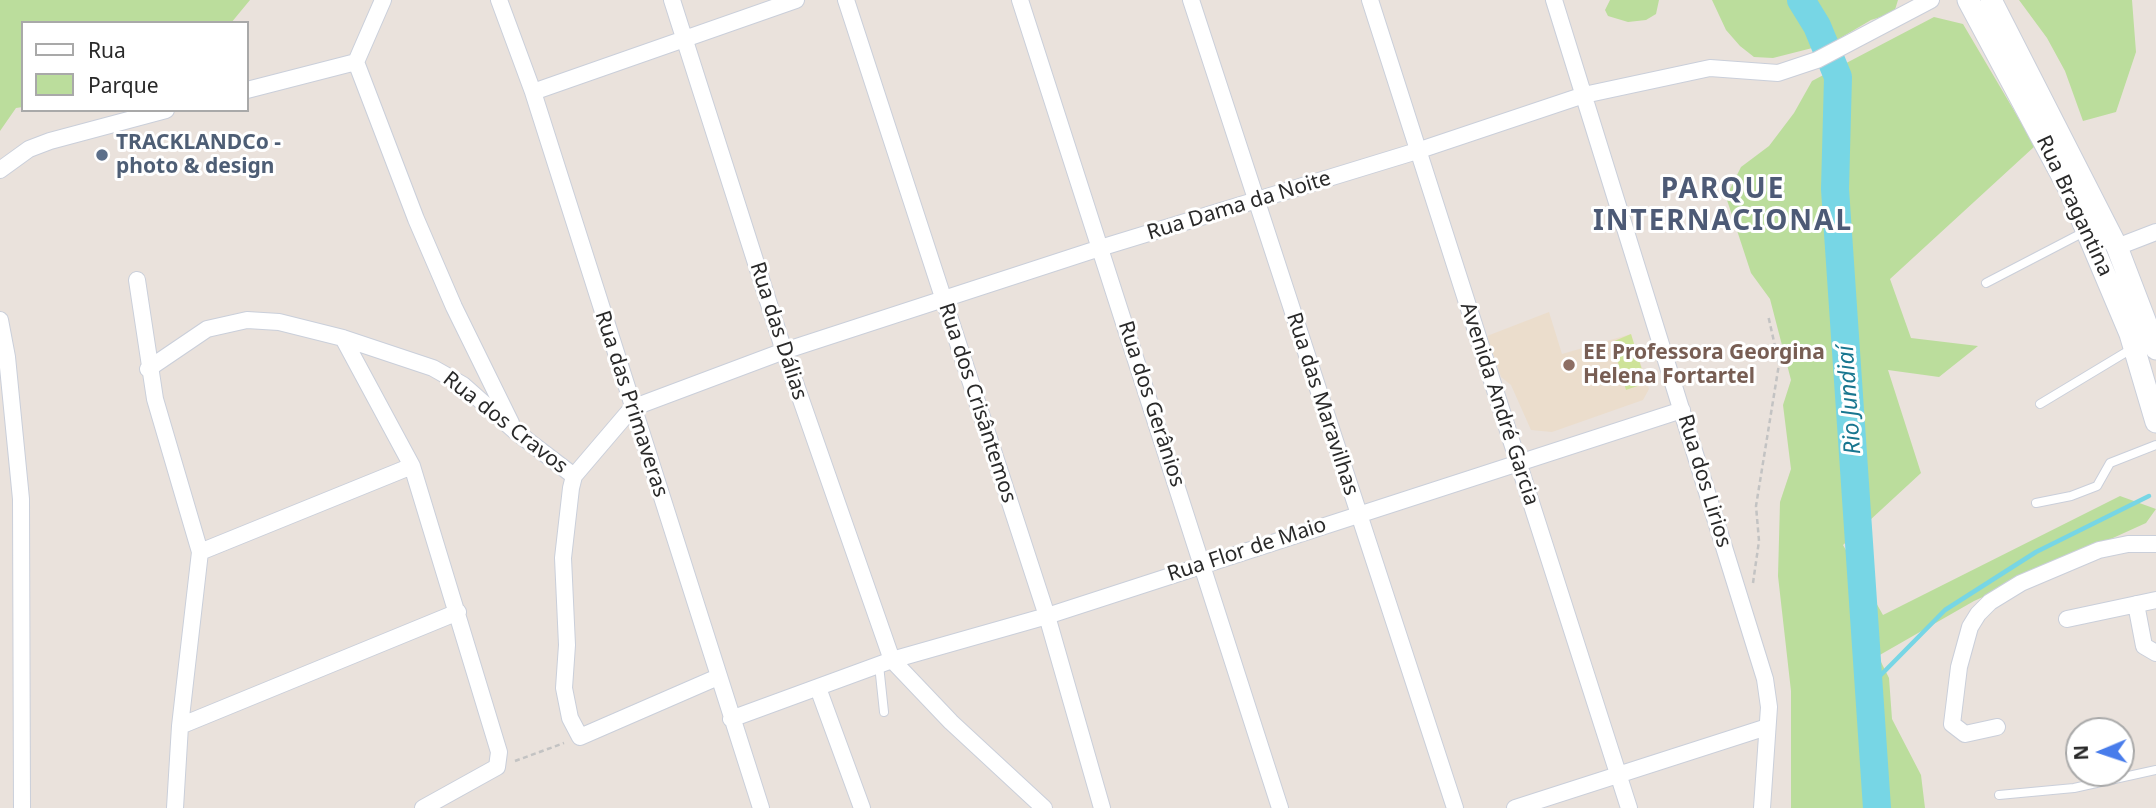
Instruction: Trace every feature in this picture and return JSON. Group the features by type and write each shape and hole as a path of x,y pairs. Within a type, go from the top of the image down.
{"main road":[{"name":"Rua Bragantina","path":"1968,0 2015,84 2088,230 2134,347 2156,422"},
{"name":"Rua Bragantina","path":"1990,0 2117,247 2156,349"}],"street":[{"path":"383,0 356,62 416,219 454,307 515,432"},
{"name":"Rua das Primaveras","path":"499,0 533,92 761,808"},
{"name":"Rua das Dálias","path":"672,0 885,663"},
{"path":"533,92 796,0"},
{"name":"Rua dos Crisântemos","path":"846,0 1047,616 1102,808"},
{"name":"Rua dos Gerânios","path":"1020,0 1280,808"},
{"name":"Rua das Maravilhas","path":"1191,0 1455,808"},
{"name":"Avenida André Garcia","path":"1370,0 1629,808"},
{"name":"Rua dos Lirios","path":"1553,0 1769,692 1762,807"},
{"name":"Rua Dama da Noite","path":"575,476 632,408 784,351 1100,248 1417,151 1584,95 1710,68 1778,73 1817,60 1931,0"},
{"path":"248,90 356,62"},
{"path":"0,170 29,149 50,141 159,112"},
{"path":"2117,247 2156,232"},
{"path":"136,281 148,369 170,459 200,552 180,726 175,808"},
{"path":"0,320 5,397 21,499 22,808"},
{"name":"Rua dos Cravos","path":"148,369 190,338 223,323 279,322 344,338 433,368 463,385 515,432 575,476 563,558 567,638 564,688 570,718 580,737"},
{"path":"344,338 412,466 496,737 499,760 497,768 423,808"},
{"name":"Rua Flor de Maio","path":"885,663 1047,616 1203,563 1682,410"},
{"path":"200,552 412,466"},
{"path":"1997,727 1965,734 1952,724 1959,667 1970,626 1978,614 1990,602 2021,583 2099,550 2128,544 2156,544"},
{"path":"2067,619 2156,600"},
{"path":"2136,604 2144,646 2156,653"},
{"path":"180,726 458,612"},
{"path":"731,719 885,663 1044,808"},
{"path":"580,737 718,677"},
{"path":"818,688 862,808"},
{"path":"1515,808 1767,727"}],"lane":[{"path":"1986,283 2088,230"},
{"path":"2040,404 2134,347"},
{"path":"2036,503 2071,496 2097,486 2110,463 2156,444"},
{"path":"884,712 885,663"},
{"path":"1999,795 2074,788 2156,770"}],"path":[{"path":"1746,618 1759,541 1756,506 1779,363 1768,315"},
{"path":"497,768 580,737"}],"shaded area":[{"name":"EE Professora Georgina Helena Fortartel","path":"1549,312 1562,354 1631,334 1649,389 1643,400 1552,432 1531,430 1511,385 1501,377 1487,336"}],"green space":[{"path":"0,0 250,0 233,21 21,21 21,107 16,108 0,131"},
{"path":"1610,0 1659,0 1656,14 1646,20 1628,22 1608,16 1605,10"},
{"path":"1712,0 1898,0 1894,13 1871,20 1832,43 1773,58 1754,57 1740,46 1726,30"},
{"path":"2019,0 2132,0 2136,52 2116,112 2083,121 2065,71 2047,38"},
{"path":"1934,17 1963,24 2035,146 1890,279 1911,338 1978,346 1939,377 1888,370 1921,473 1843,545 1883,615 2120,496 2156,509 2146,523 1974,601 1878,656 1889,678 1892,719 1921,775 1925,808 1791,808 1791,691 1778,576 1780,502 1791,469 1783,405 1791,380 1770,299 1751,273 1726,197 1741,167 1769,146 1794,113 1812,81"},
{"path":"1631,334 1646,383 1626,390 1612,342"}],"waterway":[{"name":"Rio Jundiaí","path":"1801,0 1817,26 1838,77 1835,189 1877,808"},
{"path":"1868,688 1945,610 2036,552 2149,496"}],"place":[{"name":"TRACKLANDCo - photo & design","path":"102,155"},
{"name":"EE Professora Georgina Helena Fortartel","path":"1569,365"}],"district":[{"name":"PARQUE INTERNACIONAL","path":"1723,206"}]}
